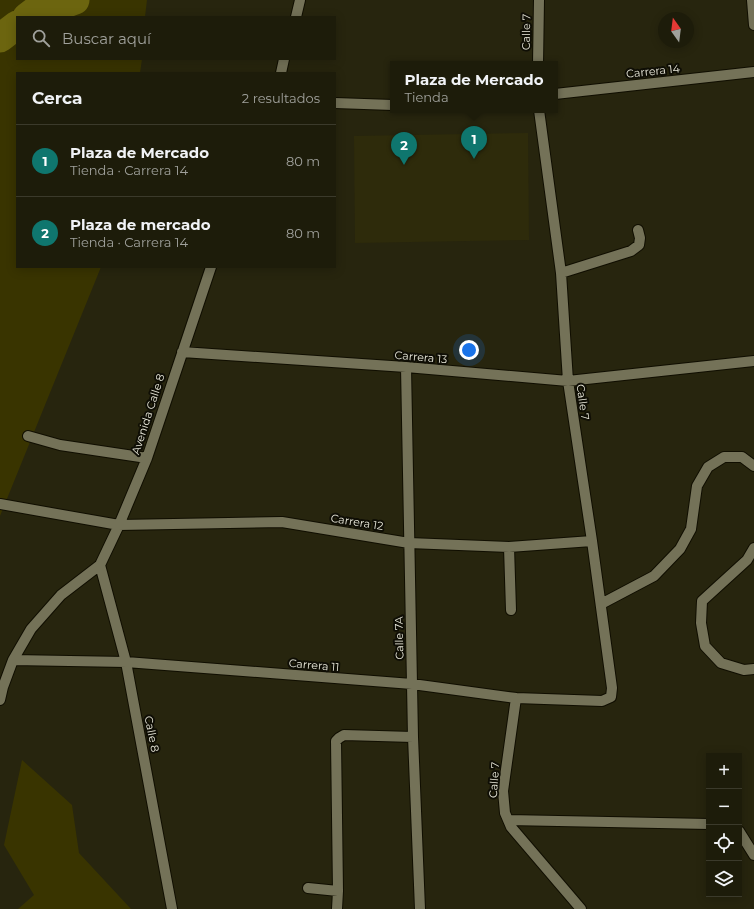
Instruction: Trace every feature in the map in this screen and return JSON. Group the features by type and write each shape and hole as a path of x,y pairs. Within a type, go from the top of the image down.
{"street":[{"path":"296,16 300,0"},
{"name":"Calle 7","path":"538,61 539,0"},
{"path":"752,0 754,25"},
{"path":"281,72 284,60"},
{"name":"Carrera 14","path":"558,94 754,72"},
{"path":"336,103 390,105"},
{"name":"Calle 7","path":"539,113 561,273 568,381 601,604 612,688 610,696"},
{"path":"561,273 630,251 639,245 640,238 638,230"},
{"name":"Avenida Calle 8","path":"100,565 119,525 146,458 211,268"},
{"name":"Carrera 13","path":"182,352 406,367 568,381 754,361"},
{"name":"Calle 7A","path":"406,367 413,737 420,909"},
{"path":"28,436 60,445 146,458"},
{"path":"601,604 654,576 680,549 691,529 697,486 708,468 724,457 742,457 754,466"},
{"name":"Carrera 12","path":"0,504 119,525 282,522 410,543 509,547 592,541"},
{"path":"509,547 511,610"},
{"path":"754,548 747,560 702,601 701,623 705,646 721,663 744,670 754,669"},
{"path":"0,700 3,686 13,660 32,629 61,595 100,565"},
{"name":"Calle 8","path":"100,565 126,662 172,909"},
{"name":"Carrera 11","path":"13,660 126,662 412,684 516,698 602,701 610,696"},
{"name":"Calle 7","path":"516,698 503,791 505,813 511,827 581,909"},
{"path":"337,909 336,741 344,735 413,737"},
{"path":"508,820 706,824"},
{"path":"742,836 754,854"},
{"path":"308,888 338,891"}],"shaded area":[{"path":"0,0 147,0 145,16 16,16 16,60 142,60 140,72 16,72 16,268 101,268 0,516"},
{"path":"528,133 529,240 355,243 354,136"},
{"path":"22,760 72,805 79,853 131,909 18,909 34,895 4,845"}],"waterway":[{"path":"28,16 35,11 75,0"},
{"path":"0,38 16,26"}],"place":[{"name":"Plaza de Mercado","path":"474,159"},
{"name":"Plaza de mercado","path":"404,165"}]}
